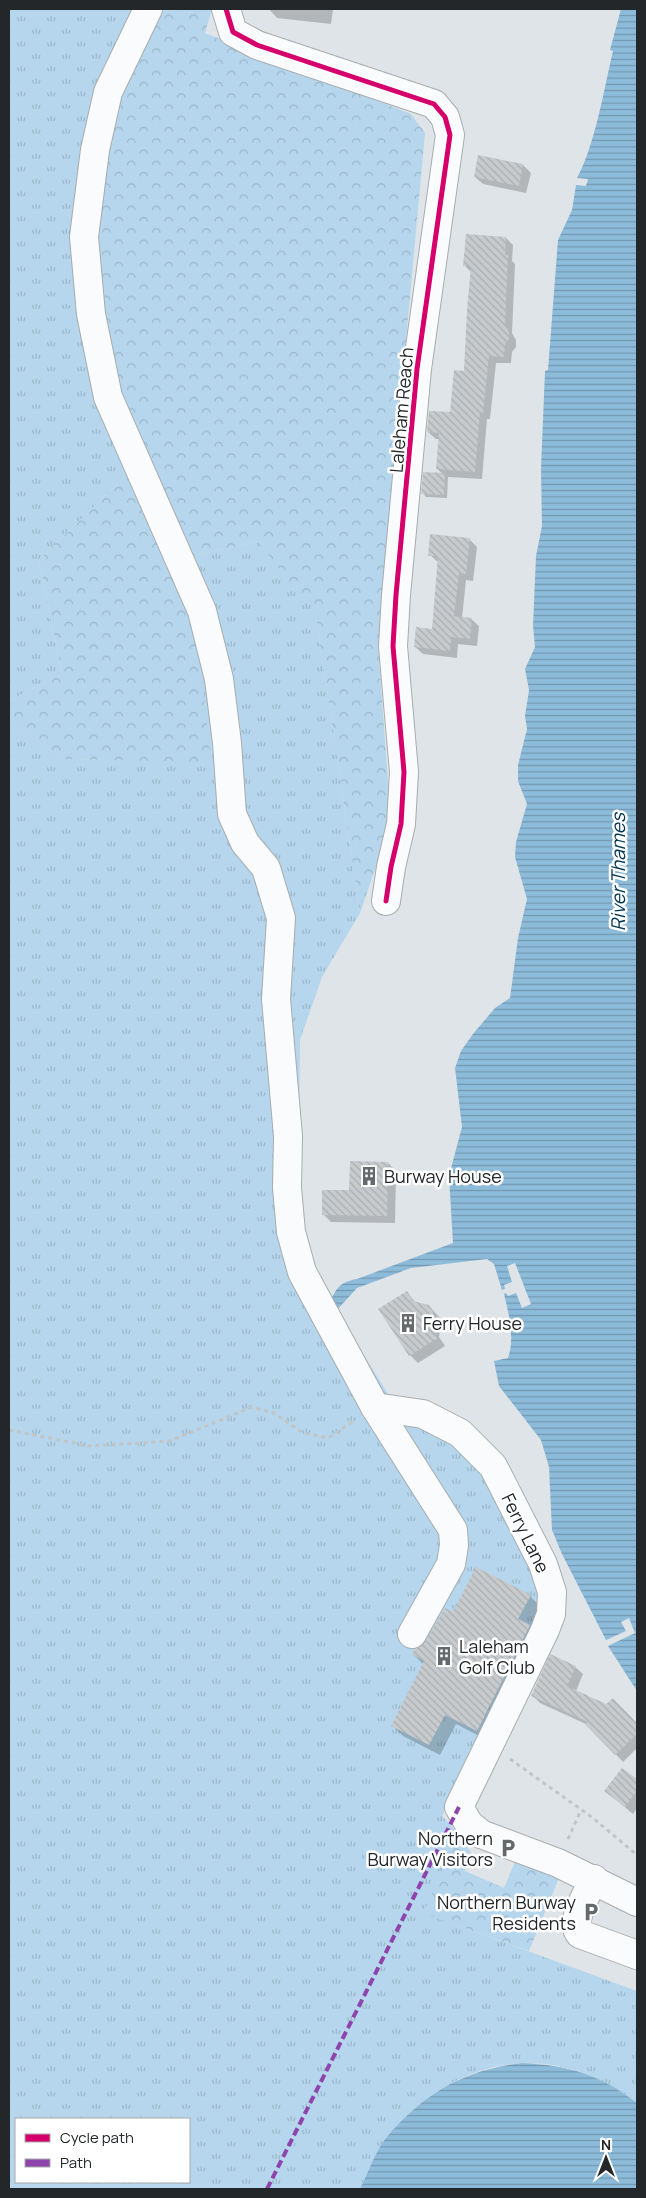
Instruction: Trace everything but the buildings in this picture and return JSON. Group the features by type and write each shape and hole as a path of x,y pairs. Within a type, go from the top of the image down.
{"street":[{"path":"148,9 108,92 95,150 84,237 91,314 108,396 202,611 219,679 227,743 232,814 245,843 266,868 281,918 276,999 288,1136 287,1188 291,1232 302,1272 375,1407 453,1530 454,1545 451,1564 412,1634"},
{"name":"Laleham Reach","path":"226,9 233,32 257,45 434,104 445,117 450,135 417,369 396,595 392,646 404,772 402,824 391,867 386,901"},
{"name":"Ferry Lane","path":"375,1407 423,1414 460,1432 493,1466 543,1564 552,1592 551,1614 459,1808 469,1824 481,1834 558,1863 594,1879"},
{"path":"637,1902 594,1879 576,1920 577,1930 580,1934 637,1955"}],"path":[{"path":"9,1430 89,1446 170,1441 252,1407 274,1413 303,1432 328,1438 375,1407"},
{"path":"490,1744 593,1818 637,1855"}],"green space":[{"path":"9,9 136,9 138,464 39,560 62,673 9,701"},
{"path":"136,9 212,9 205,33 411,114 425,133 378,645 391,823 360,913 315,609 288,581 259,542 180,558 198,638 211,762 63,759 9,721 9,701 62,673 39,560 138,464 84,237"},
{"path":"259,542 315,608 360,913 322,977 300,1040 298,1225 306,1256 336,1311 392,1400 460,1433 552,1592 442,1816 460,1835 424,1913 637,1991 637,2103 604,2082 571,2069 537,2064 504,2065 472,2074 441,2089 412,2111 382,2144 360,2189 9,2189 9,721 63,759 210,761 198,638 180,558"},
{"path":"460,1835 471,1853 465,1871 504,1888 517,1857 561,1873 529,1951 423,1913"}],"water":[{"name":"River Thames","path":"621,9 637,9 637,1691 608,1646 635,1633 629,1618 621,1622 626,1631 606,1640 562,1554 552,1530 549,1467 541,1440 499,1386 494,1361 508,1358 511,1343 509,1318 504,1294 506,1293 508,1296 516,1293 522,1308 531,1304 515,1263 507,1266 512,1282 504,1285 505,1289 502,1290 494,1264 487,1259 411,1268 357,1288 336,1311 330,1302 337,1289 347,1282 453,1243 449,1176 462,1127 455,1068 461,1051 473,1034 495,1008 510,998 518,938 527,899 515,857 516,842 527,804 518,781 518,765 527,729 525,716 529,690 525,669 535,647 533,626 536,556 542,526 541,469 545,371 548,370 558,240 572,210 576,185 586,186 588,179 577,178 589,150 598,116 613,51 610,50"},
{"path":"522,2063 554,2066 583,2073 610,2085 637,2103 637,2189 360,2189 375,2156 386,2138 400,2122 430,2096 446,2086 481,2071"}],"marked path":[{"path":"267,2189 459,1807"}],"cycle path":[{"path":"226,9 233,32 257,45 434,104 445,117 450,135 417,369 396,595 393,646 404,772 401,824 391,867 386,901"}],"place":[{"name":"Burway House","path":"369,1176"},
{"name":"Ferry House","path":"408,1323"},
{"name":"Laleham Golf Club","path":"444,1656"},
{"name":"Northern Burway Visitors","path":"508,1848"},
{"name":"Northern Burway Residents","path":"591,1912"}]}
